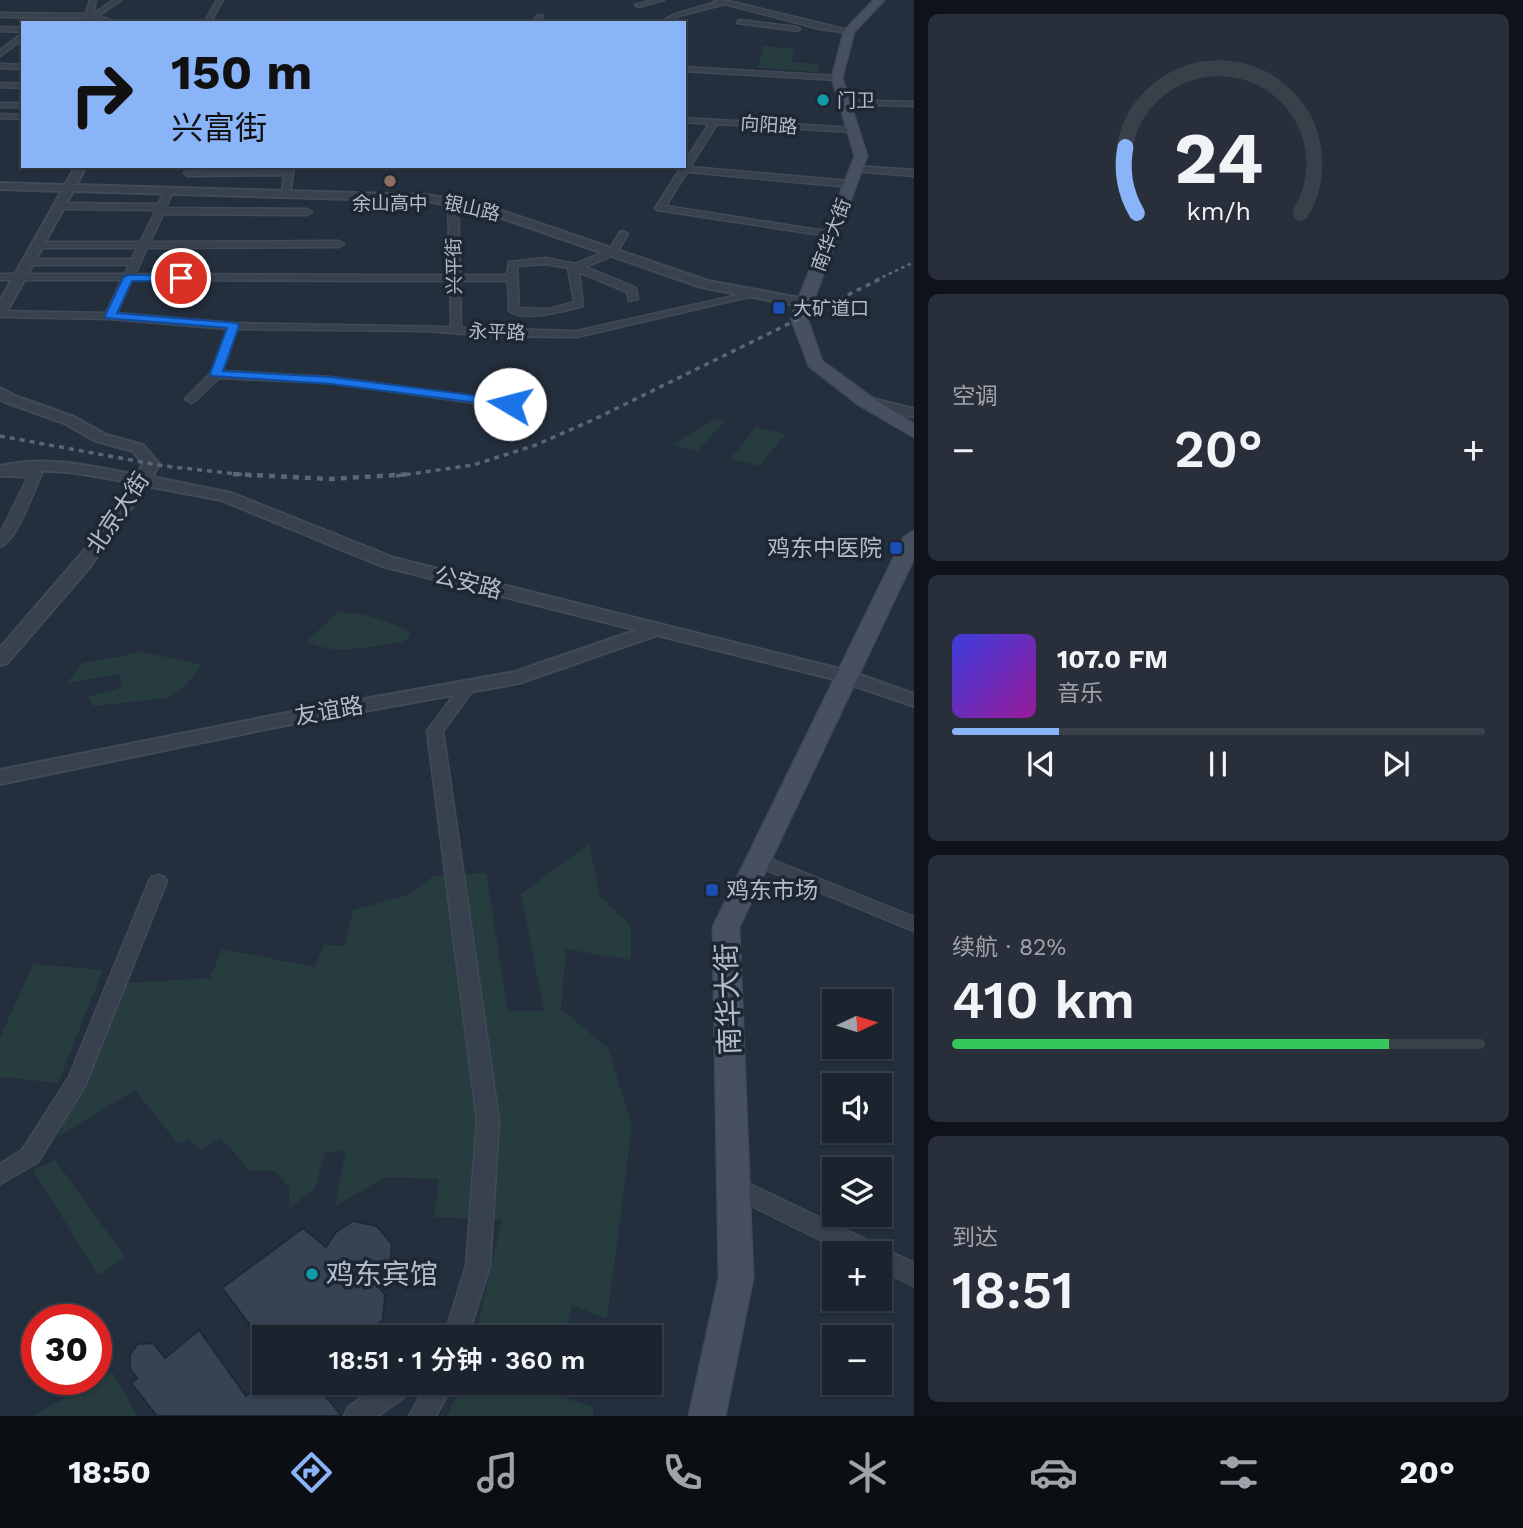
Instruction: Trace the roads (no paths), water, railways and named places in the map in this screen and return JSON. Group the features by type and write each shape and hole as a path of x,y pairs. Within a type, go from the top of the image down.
{"main road":[{"path":"837,78 849,31 879,0"},
{"name":"南华大街","path":"837,78 861,156 799,318 815,363 865,401 914,432"},
{"name":"南华大街","path":"707,1416 736,1278 726,927 914,538"}],"street":[{"path":"93,0 88,13 109,21"},
{"path":"0,15 96,17 118,0"},
{"path":"208,21 220,0"},
{"path":"638,5 662,0"},
{"path":"665,21 721,1 820,27 849,31"},
{"path":"39,21 50,7"},
{"path":"739,22 795,29 820,27"},
{"path":"0,29 21,35"},
{"path":"0,37 21,35"},
{"path":"0,55 21,36"},
{"path":"0,55 11,56"},
{"path":"0,66 21,67"},
{"path":"686,69 837,78"},
{"path":"0,75 21,76"},
{"path":"0,85 21,86"},
{"path":"0,95 21,95"},
{"path":"844,102 914,104"},
{"path":"0,105 21,105"},
{"path":"0,116 21,117"},
{"name":"向阳路","path":"686,120 853,130"},
{"path":"686,166 714,121"},
{"path":"0,314 80,168"},
{"path":"188,173 290,169 286,194"},
{"path":"831,234 660,208 684,169 850,184"},
{"path":"856,169 914,173"},
{"name":"银山路","path":"0,186 426,198 478,206 705,284 805,303"},
{"path":"110,316 169,191"},
{"name":"兴平街","path":"453,202 456,331"},
{"path":"58,206 307,212"},
{"path":"575,268 613,252 623,234"},
{"path":"36,245 339,244"},
{"path":"27,262 135,262"},
{"path":"575,268 579,304 549,312 513,311 512,264 556,262 575,268 632,290 633,299"},
{"path":"0,277 513,278"},
{"name":"永平路","path":"0,314 110,316 233,326 577,334 756,294"},
{"path":"191,399 216,374 233,326"},
{"path":"216,374 331,380 510,404"},
{"name":"北京大街","path":"0,392 10,400 69,420 101,438 138,448 151,464 143,481 85,562 3,650"},
{"path":"865,401 914,413"},
{"path":"0,471 24,465"},
{"name":"公安路","path":"24,465 72,467 225,496 388,562 845,676 914,700"},
{"path":"0,471 36,473 6,536 0,543"},
{"name":"友谊路","path":"0,777 63,762 519,677 654,630"},
{"path":"460,1325 478,1266 488,1121 435,731 468,686"},
{"path":"758,860 914,924"},
{"path":"0,1175 30,1156 78,1080 158,881"},
{"path":"733,1186 845,1241"},
{"path":"892,1264 914,1275"},
{"path":"357,1416 387,1395"},
{"path":"422,1416 434,1395"}],"railway":[{"path":"876,280 914,262"},
{"path":"409,474 473,465 536,445 597,418 880,279"},
{"path":"0,436 164,466 240,474"},
{"path":"233,474 240,474"},
{"path":"240,474 330,479 409,474"},
{"path":"240,474 255,476"},
{"path":"396,476 409,474"}],"place":[{"name":"门卫","path":"823,100"},
{"name":"余山高中","path":"390,181"},
{"name":"大矿道口","path":"779,308"},
{"name":"鸡东中医院","path":"896,548"},
{"name":"鸡东市场","path":"712,890"},
{"name":"鸡东宾馆","path":"312,1274"}]}
